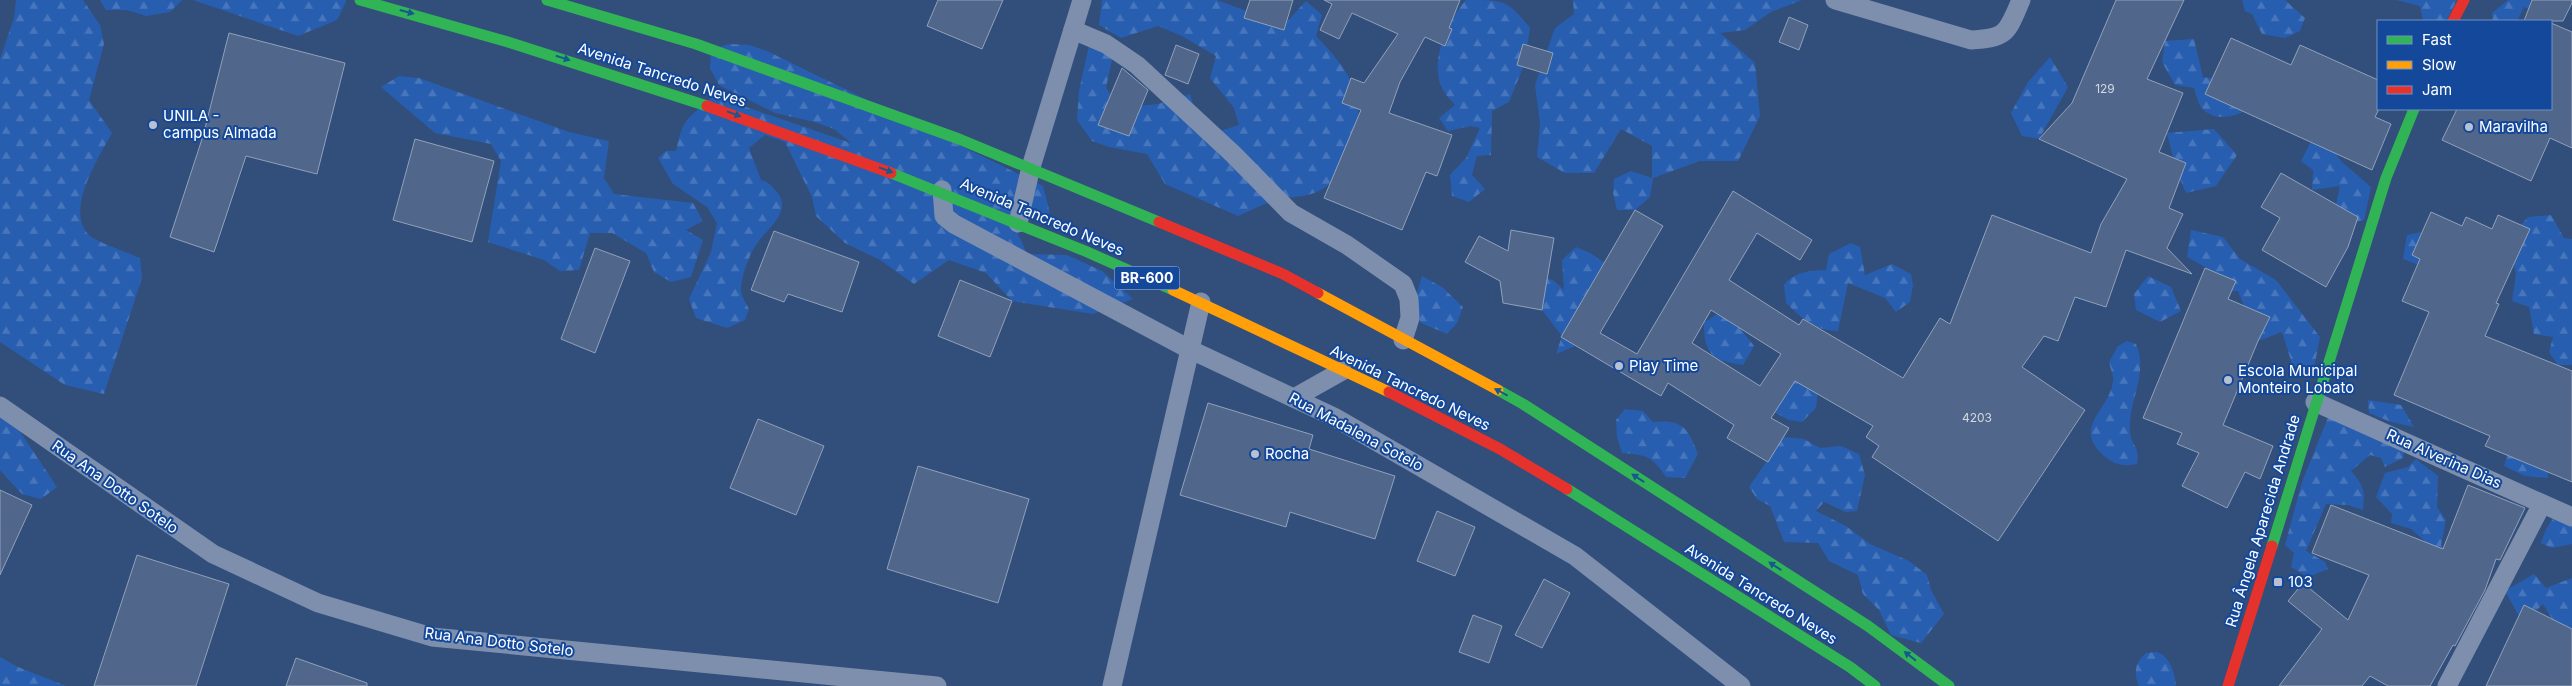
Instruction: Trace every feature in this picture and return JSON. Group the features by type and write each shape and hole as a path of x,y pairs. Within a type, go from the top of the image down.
{"main road":[{"name":"Avenida Tancredo Neves","path":"360,0 474,30 681,95 942,190 1201,302 1504,451 1850,667 1875,686"},
{"name":"Avenida Tancredo Neves","path":"546,0 696,44 1031,167 1283,274 1523,404 1868,626 1949,686"},
{"path":"2454,20 2464,0"},
{"name":"Rua Ângela Aparecida Andrade","path":"2228,686 2386,178 2414,110"}],"street":[{"path":"1018,223 1031,167 1082,0"},
{"path":"1835,0 1971,40 1993,39 2008,30 2021,0"},
{"path":"1073,30 1106,44 1138,65 1234,154 1291,213 1347,245 1403,284 1409,299 1410,318 1403,340"},
{"name":"Rua Madalena Sotelo","path":"942,190 944,216 954,224 1189,349 1334,417 1575,556 1741,686"},
{"path":"1112,686 1201,302"},
{"path":"1294,398 1342,371"},
{"name":"Rua Alverina Dias","path":"2316,402 2572,517"},
{"name":"Rua Ana Dotto Sotelo","path":"0,406 213,554 318,603 432,637 937,686"},
{"path":"2446,686 2542,504"},
{"path":"1715,666 1719,686"}],"green space":[{"path":"16,0 83,0 100,25 104,44 89,100 112,133 86,184 80,213 83,226 90,236 140,258 142,278 104,394 65,385 0,342 0,59 14,18"},
{"path":"100,0 182,0 170,12 146,16 127,10 106,10"},
{"path":"193,0 346,0 346,2 337,20 298,36"},
{"path":"1102,0 1217,0 1284,25 1306,1 1322,15 1316,36 1341,64 1355,93 1358,108 1357,124 1352,141 1332,181 1314,193 1277,200 1238,216 1165,184 1147,154 1109,147 1092,141 1077,120 1079,91 1089,45 1114,50 1106,88 1121,108 1158,104 1190,94 1199,122 1220,131 1239,125 1234,108 1210,78 1216,56 1182,36 1158,26 1121,38 1099,25"},
{"path":"1466,0 1489,0 1504,4 1516,12 1530,28 1524,65 1509,102 1492,111 1491,155 1477,156 1472,175 1485,189 1469,202 1452,196 1450,175 1466,158 1480,128 1471,126 1448,131 1439,118 1455,105 1443,90 1439,79 1438,67 1442,42 1447,30"},
{"path":"1573,0 1802,0 1771,12 1745,30 1720,33 1755,63 1760,116 1738,161 1700,161 1653,178 1650,197 1635,210 1617,210 1613,193 1614,179 1631,171 1652,178 1652,146 1621,129 1594,173 1565,173 1537,157 1540,124 1535,85 1555,28 1574,14"},
{"path":"2242,0 2285,0 2305,18 2300,31 2285,38 2262,34 2252,14 2245,11"},
{"path":"2396,0 2457,0 2447,20 2423,20 2420,6"},
{"path":"2508,0 2529,0 2544,15 2524,7 2518,20 2493,20 2492,13"},
{"path":"2194,39 2203,77 2228,81 2252,107 2240,113 2219,117 2201,107 2194,88 2175,85 2162,62 2165,41"},
{"path":"730,44 749,45 767,51 1043,186 1050,213 1011,218 1027,254 1067,255 1102,271 1133,299 1093,314 1012,301 986,273 949,260 914,284 880,260 845,243 816,216 812,197 785,142 765,135 749,148 761,180 768,183 774,189 781,198 782,205 778,218 755,246 749,257 741,291 749,309 745,320 727,328 696,318 689,299 711,252 717,223 707,207 673,184 658,158 666,151 676,151 681,132 688,119 708,101 715,89 731,102 851,143 834,129 815,122 775,113 719,85 710,68 711,49"},
{"path":"2050,57 2068,87 2039,139 2022,136 2011,113 2028,82"},
{"path":"399,76 419,78 569,132 609,141 604,178 614,194 693,203 703,221 686,230 703,240 691,277 671,282 654,272 646,253 612,233 590,233 579,270 560,271 544,260 488,242 501,161 491,144 435,133 381,87"},
{"path":"2214,129 2237,155 2216,186 2186,193 2177,172 2167,133"},
{"path":"2317,130 2342,162 2371,187 2364,220 2345,224 2335,209 2340,186 2312,190 2313,170 2301,161"},
{"path":"2551,215 2564,238 2572,239 2572,365 2558,365 2549,352 2553,337 2534,334 2529,307 2512,301 2516,274 2509,239 2528,217"},
{"path":"2191,230 2223,237 2240,259 2276,280 2320,337 2312,378 2292,364 2282,332 2258,341 2238,291 2212,291 2216,273 2187,257"},
{"path":"2422,232 2430,250 2424,267 2403,259 2407,235"},
{"path":"1851,243 1860,247 1865,275 1892,264 1911,274 1913,285 1910,302 1896,312 1885,298 1848,283 1838,331 1822,329 1809,323 1786,303 1784,285 1798,274 1826,270 1829,254"},
{"path":"1576,247 1590,253 1605,263 1588,328 1575,346 1556,354 1562,336 1542,310 1533,291 1547,278 1554,281 1564,290 1562,260"},
{"path":"1422,276 1442,287 1463,307 1457,323 1447,334 1421,323 1413,306"},
{"path":"2148,276 2171,287 2181,311 2160,322 2136,310 2134,294"},
{"path":"1717,314 1739,327 1754,346 1743,365 1717,358 1708,349 1704,334 1704,323"},
{"path":"2127,341 2136,344 2140,366 2130,420 2130,436 2137,449 2138,458 2137,464 2127,465 2118,464 2102,454 2094,444 2091,434 2092,426 2106,401 2113,379 2109,362 2118,346"},
{"path":"1807,377 1818,391 1816,408 1802,422 1789,420 1774,412 1775,387"},
{"path":"2368,400 2401,405 2414,427 2391,422 2369,413"},
{"path":"1625,409 1643,411 1653,422 1671,422 1683,427 1691,438 1698,454 1685,478 1666,477 1657,465 1648,458 1622,453 1617,437 1616,420"},
{"path":"0,412 13,421 57,487 41,499 22,494 0,470"},
{"path":"2329,415 2405,445 2403,458 2385,467 2381,458 2370,455 2351,471 2363,489 2363,510 2348,505 2326,504 2306,551 2325,562 2328,569 2308,577 2291,567 2294,553 2285,545 2302,482"},
{"path":"1783,437 1804,439 1820,448 1841,446 1859,454 1865,475 1857,511 1846,512 1824,502 1816,511 1846,526 1870,544 1909,561 1927,575 1931,590 1944,614 1921,643 1891,635 1879,610 1863,594 1858,575 1829,561 1818,543 1784,542 1770,506 1757,499 1749,487"},
{"path":"2510,448 2548,461 2548,478 2525,476 2504,466"},
{"path":"2416,459 2438,476 2437,507 2446,520 2441,545 2447,554 2427,543 2411,529 2391,523 2392,514 2376,497 2385,473 2408,467"},
{"path":"2561,507 2572,511 2572,544 2552,548 2541,543 2546,529"},
{"path":"2534,574 2546,588 2572,578 2572,634 2557,627 2543,604 2523,623 2505,591"},
{"path":"2156,652 2168,661 2173,671 2176,686 2139,686 2136,668 2139,660 2146,653"},
{"path":"0,657 18,667 66,686 0,686"}],"building":[{"path":"938,0 1003,0 982,49 927,26"},
{"path":"1250,0 1293,0 1284,30 1244,18"},
{"path":"1324,0 1460,0 1449,28 1452,29 1445,46 1425,37 1400,82 1389,113 1452,135 1437,176 1426,172 1402,230 1324,198 1361,110 1342,103 1351,78 1364,83 1398,34 1352,13 1339,39 1320,30 1332,4"},
{"path":"2116,0 2184,0 2147,79 2183,93 2159,152 2186,163 2169,208 2183,214 2167,248 2192,274 2126,250 2106,307 2075,297 2058,341 2044,336 2022,367 2085,410 1998,541 1872,457 1879,446 1866,437 1873,426 1795,381 1771,418 1789,428 1768,462 1727,438 1734,425 1668,383 1661,396 1561,337 1635,210 1663,226 1600,333 1637,354 1733,191 1812,240 1800,260 1757,233 1729,280 1799,325 1803,319 1903,378 1940,318 1950,324 1992,215 2091,253 2101,224 2127,179 2039,139 2072,103","holes":["1711,310 1781,354 1760,386 1692,343"]},
{"path":"2532,0 2572,0 2563,21 2524,20"},
{"path":"1789,17 1808,25 1799,50 1779,42"},
{"path":"2552,23 2572,32 2572,148 2550,138 2531,181 2442,140 2457,110 2552,110"},
{"path":"229,33 345,63 317,174 246,156 214,252 170,237 203,136"},
{"path":"2231,38 2291,65 2300,45 2377,80 2378,111 2375,117 2391,124 2372,170 2205,94"},
{"path":"1523,44 1553,53 1547,74 1517,65"},
{"path":"1176,45 1199,54 1188,84 1165,75"},
{"path":"1122,68 1148,90 1129,136 1098,125"},
{"path":"415,139 494,161 472,242 393,220"},
{"path":"2281,173 2358,217 2348,247 2326,287 2262,250 2280,218 2261,207"},
{"path":"2431,212 2462,226 2466,217 2492,229 2498,215 2530,229 2496,303 2499,304 2485,336 2572,371 2572,482 2485,446 2490,436 2394,395 2429,312 2402,301 2420,259 2412,255"},
{"path":"1511,230 1554,238 1542,310 1503,303 1500,281 1465,262 1479,236 1508,251"},
{"path":"774,231 859,262 842,312 788,294 784,302 751,290"},
{"path":"595,248 630,261 595,353 561,339"},
{"path":"2205,268 2236,281 2228,299 2270,317 2223,425 2273,446 2260,479 2245,472 2227,508 2182,486 2199,453 2177,444 2182,433 2143,418"},
{"path":"960,280 1012,301 990,357 938,336"},
{"path":"1208,403 1313,435 1309,449 1395,476 1375,539 1290,512 1286,527 1180,495"},
{"path":"758,419 824,446 796,515 730,488"},
{"path":"918,466 1029,499 998,603 887,569"},
{"path":"2468,485 2525,508 2500,560 2496,559 2485,590 2455,646 2453,645 2430,686 2388,686 2370,676 2362,686 2279,686 2322,629 2288,601 2303,583 2348,620 2369,575 2312,553 2331,505 2443,549"},
{"path":"0,490 32,505 0,575"},
{"path":"1437,511 1475,527 1455,576 1417,561"},
{"path":"137,555 229,584 196,686 94,686"},
{"path":"1544,579 1570,593 1542,648 1515,635"},
{"path":"2524,605 2572,629 2572,686 2486,686"},
{"path":"1473,615 1502,626 1489,663 1459,652"},
{"path":"296,658 367,683 367,686 286,686"}],"traffic: fast":[{"path":"360,0 508,42 707,106"},
{"path":"547,0 696,44 959,139 1159,222"},
{"path":"2272,546 2386,178 2414,110"},
{"path":"891,173 1085,251 1173,290"},
{"path":"1498,390 1523,404 1868,626 1949,686"},
{"path":"1567,489 1850,667 1875,686"}],"traffic: slow":[{"path":"1173,290 1389,392"},
{"path":"1318,293 1498,390"}],"traffic: jam":[{"path":"2454,20 2464,0"},
{"path":"707,106 891,173"},
{"path":"1159,222 1283,274 1318,293"},
{"path":"1389,392 1500,449 1567,489"},
{"path":"2228,686 2272,546"}],"place":[{"name":"UNILA - campus Almada","path":"153,125"},
{"name":"Maravilha","path":"2469,127"},
{"name":"Play Time","path":"1619,366"},
{"name":"Escola Municipal Monteiro Lobato","path":"2228,380"},
{"name":"Rocha","path":"1255,454"},
{"name":"103","path":"2278,582"}]}
